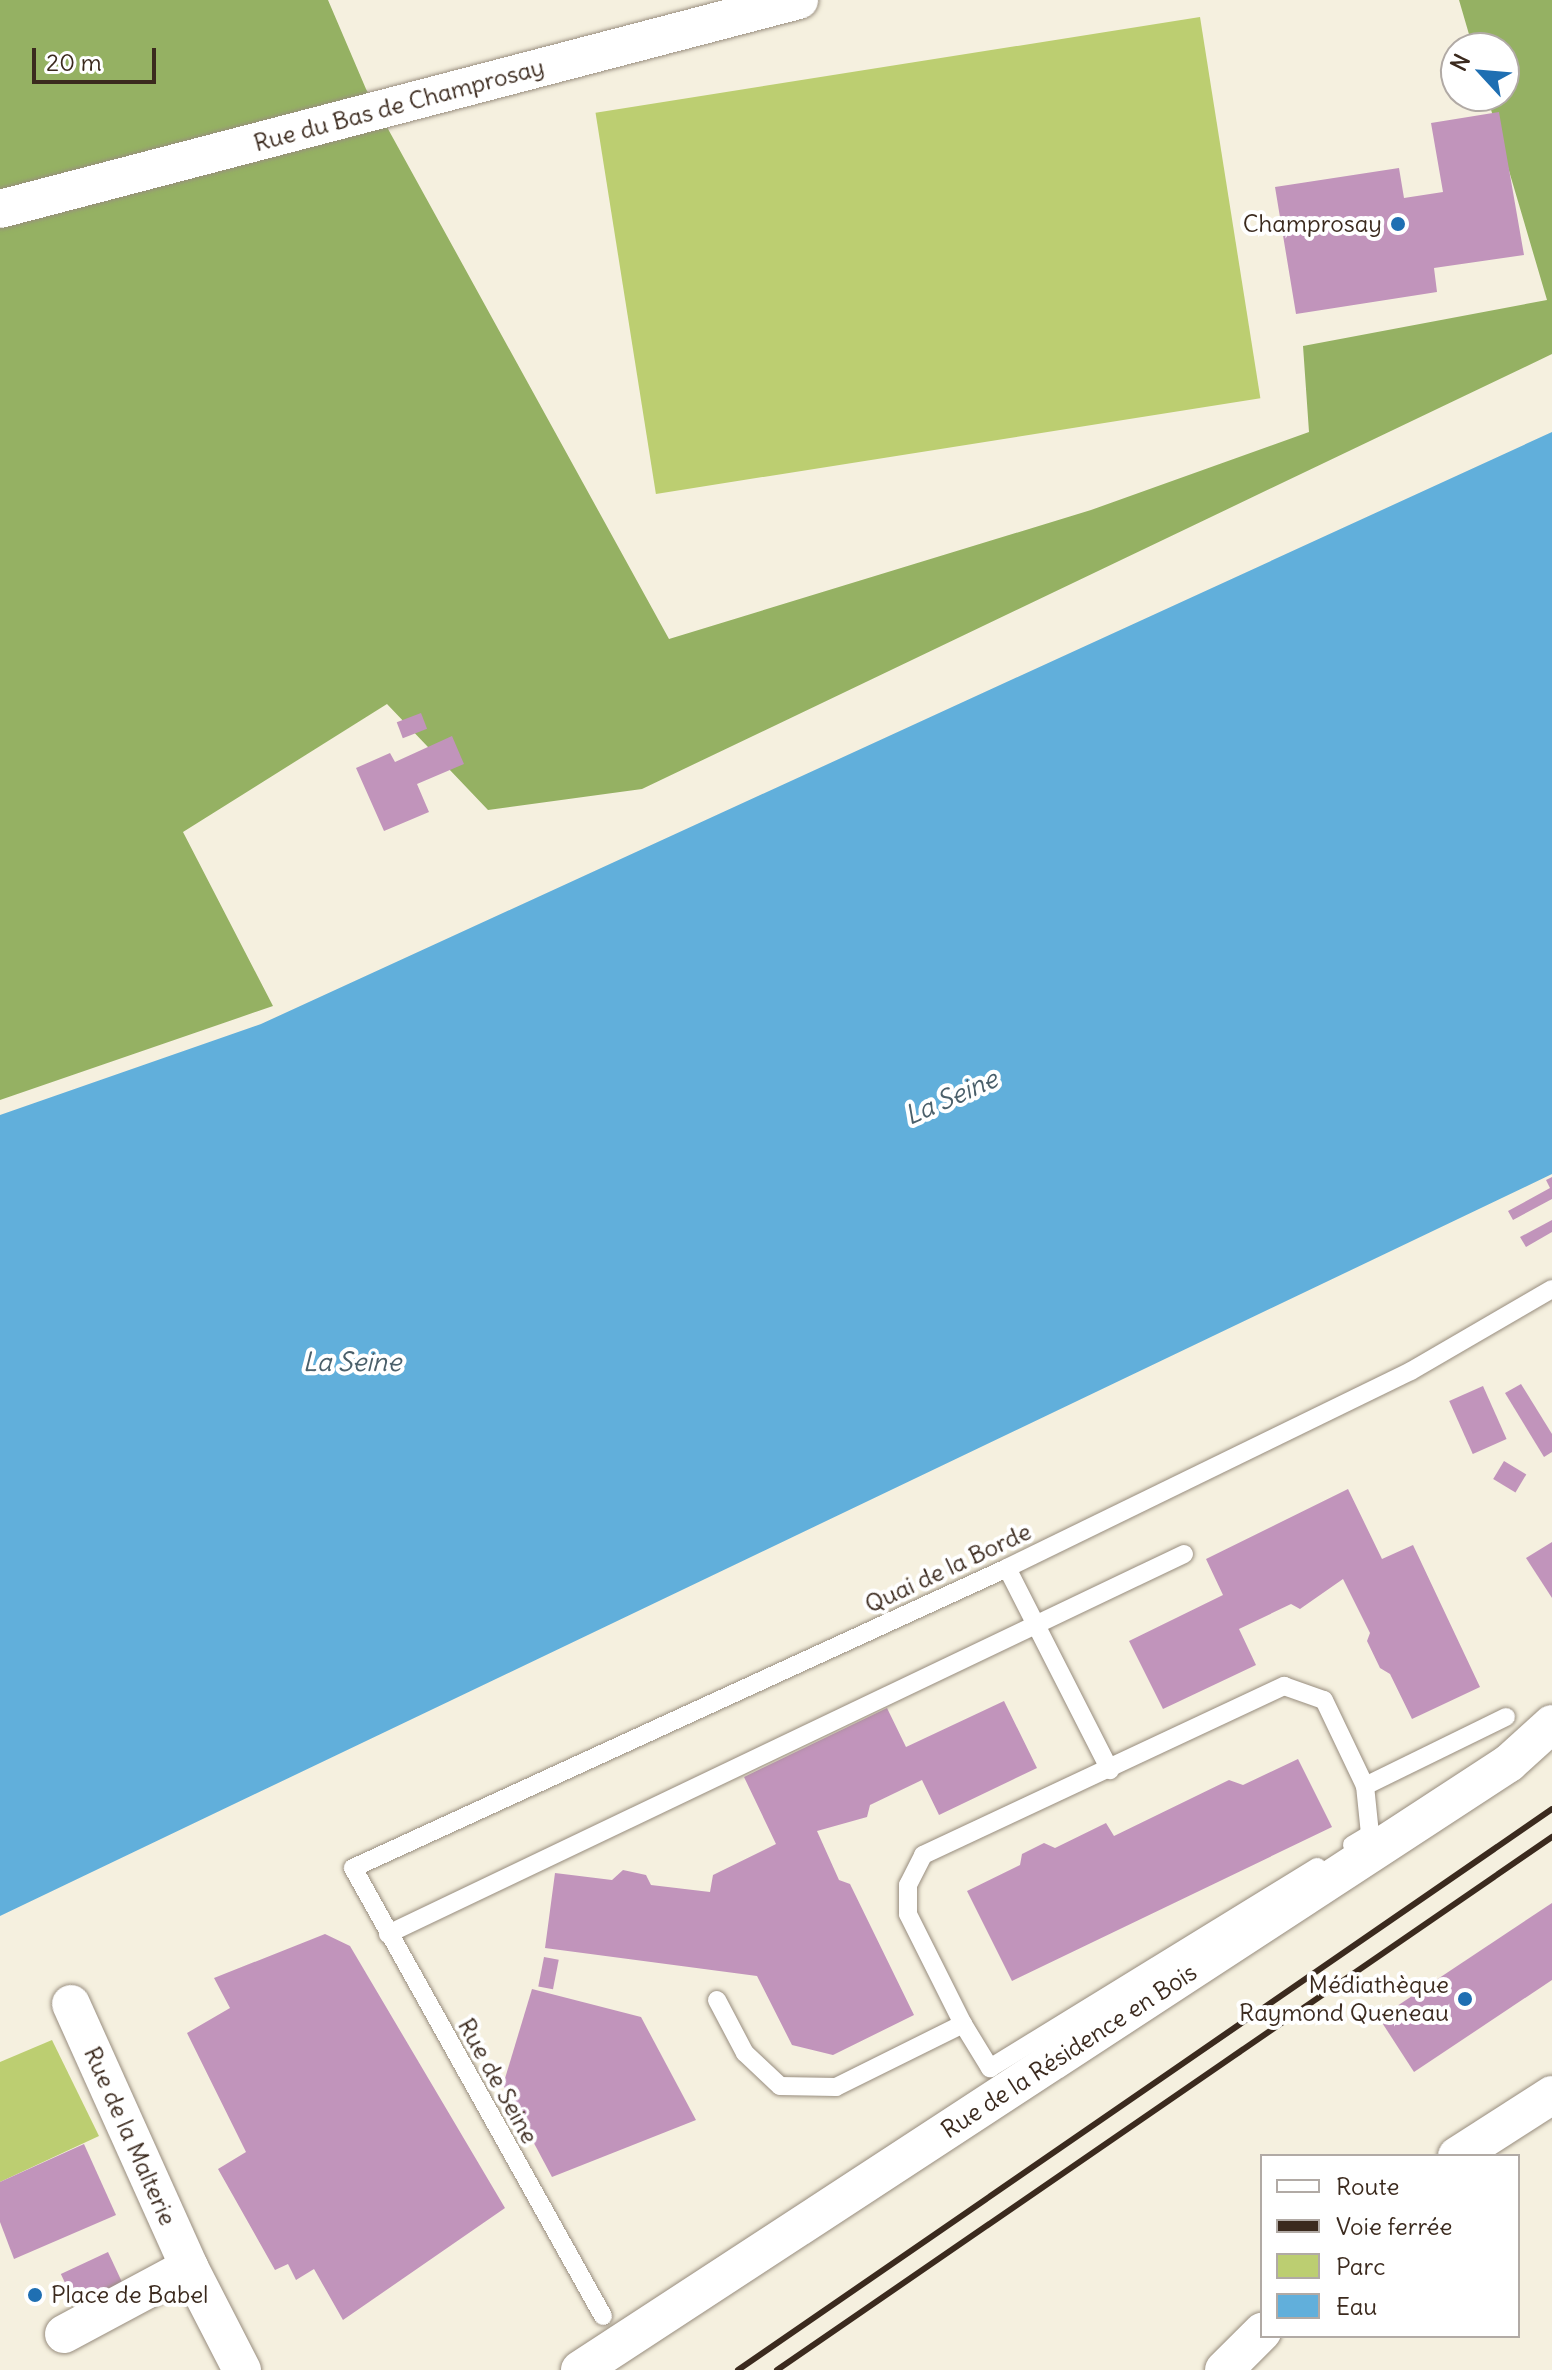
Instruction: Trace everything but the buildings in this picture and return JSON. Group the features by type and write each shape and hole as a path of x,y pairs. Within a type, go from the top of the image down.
{"street":[{"name":"Rue du Bas de Champrosay","path":"0,209 799,0"},
{"name":"Rue de la Résidence en Bois","path":"580,2370 1509,1763 1552,1724"},
{"name":"Rue de la Malterie","path":"71,2004 189,2267 242,2370"},
{"path":"1460,2154 1552,2095"},
{"path":"64,2334 189,2267"},
{"path":"1224,2370 1260,2334"}],"lane":[{"name":"Quai de la Borde","path":"353,1868 1007,1568 1411,1371 1552,1289"},
{"path":"388,1934 1184,1554"},
{"path":"1007,1568 1110,1770"},
{"path":"1284,1686 1324,1700 1365,1786 1370,1834 990,2068 963,2024 908,1914 908,1885 923,1855 1284,1686"},
{"path":"1365,1786 1506,1717"},
{"name":"Rue de Seine","path":"353,1868 603,2316"},
{"path":"717,2000 745,2053 780,2086 836,2087 963,2024"}],"green space":[{"path":"0,0 328,0 366,89 669,639 1091,510 1309,432 1303,346 1547,300 1492,112 1520,112 1520,32 1468,32 1459,0 1552,0 1552,354 642,789 488,810 387,704 183,832 273,1006 0,1100"},
{"path":"1200,17 1260,398 656,494 596,113"},
{"path":"52,2040 99,2136 0,2182 0,2062"}],"water":[{"name":"La Seine","path":"1552,432 1552,1174 0,1916 0,1115 261,1024"}],"railway":[{"path":"738,2370 1552,1809"},
{"path":"777,2370 1552,1837"}],"place":[{"name":"Champrosay","path":"1398,224"},
{"name":"Médiathèque Raymond Queneau","path":"1465,1999"},
{"name":"Place de Babel","path":"35,2295"}]}
